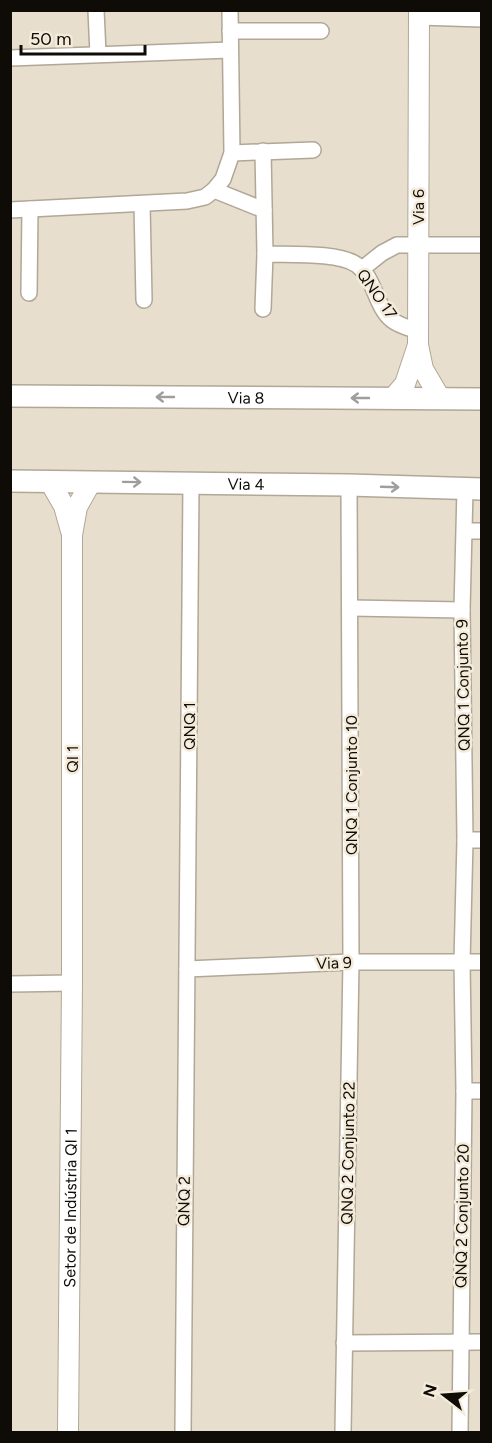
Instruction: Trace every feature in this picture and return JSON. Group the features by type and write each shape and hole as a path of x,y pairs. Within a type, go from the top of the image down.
{"main road":[{"name":"Via 8","path":"10,396 482,399"},
{"name":"Via 4","path":"10,481 349,485 473,489"}],"street":[{"path":"96,10 98,54"},
{"path":"10,210 187,201 205,197 214,190 224,179 231,153 230,10"},
{"path":"419,14 482,19"},
{"name":"Via 6","path":"419,14 418,338 423,369 440,398"},
{"path":"230,31 321,31"},
{"path":"10,58 230,50"},
{"path":"231,153 313,150"},
{"path":"263,151 265,254 263,309"},
{"path":"214,190 264,210"},
{"path":"142,204 144,300"},
{"path":"29,293 30,209"},
{"path":"362,269 382,253 397,245 418,243 482,245"},
{"name":"QNO 17","path":"265,254 340,257 356,264 366,273 390,318 418,338"},
{"path":"393,398 405,384 418,338"},
{"name":"QI 1","path":"50,482 64,506 72,535"},
{"name":"QI 1","path":"72,983 72,535 77,507 91,482"},
{"name":"QNQ 1","path":"187,969 191,484"},
{"path":"349,485 351,608 462,610"},
{"path":"473,489 465,531 482,531"},
{"name":"QNQ 1 Conjunto 9","path":"465,531 462,610 465,840"},
{"name":"QNQ 1 Conjunto 10","path":"351,608 351,963"},
{"path":"482,840 465,840 462,962 464,1091 482,1090"},
{"name":"Via 9","path":"187,969 351,963 482,962"},
{"name":"QNQ 2 Conjunto 22","path":"343,1432 351,963"},
{"name":"QNQ 2","path":"183,1432 187,969"},
{"path":"10,984 72,983"},
{"name":"Setor de Indústria QI 1","path":"68,1432 72,983"},
{"name":"QNQ 2 Conjunto 20","path":"460,1432 464,1091"},
{"path":"344,1343 482,1342"}]}
